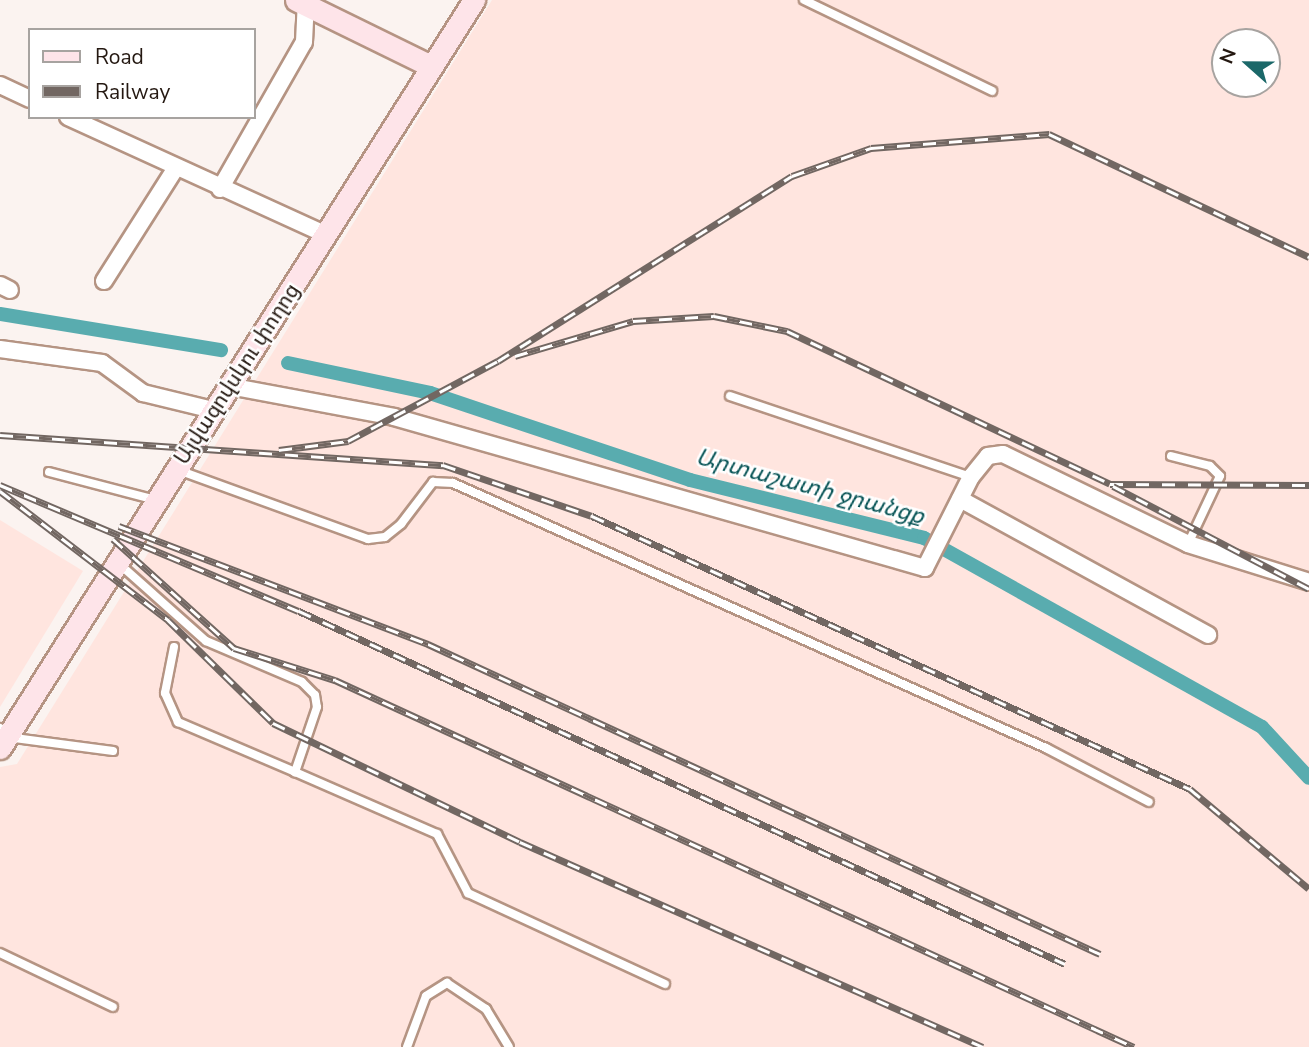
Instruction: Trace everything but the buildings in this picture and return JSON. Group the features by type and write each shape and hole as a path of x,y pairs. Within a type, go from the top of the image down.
{"main road":[{"name":"Այվազովսկու փողոց","path":"2,737 327,235 474,0"},
{"path":"302,1 431,66"}],"street":[{"path":"220,189 304,42 302,1"},
{"path":"0,85 28,98"},
{"path":"72,119 175,169 327,235"},
{"path":"104,281 175,169"},
{"path":"0,349 102,363 143,393 213,410"},
{"path":"229,386 394,417 925,568 971,477 988,456 1016,457 1188,544 1309,582"},
{"path":"960,499 1208,635"}],"lane":[{"path":"804,0 992,91"},
{"path":"730,396 971,477"},
{"path":"1171,456 1210,466 1220,476 1188,544"},
{"path":"175,469 368,539 386,537 401,524 433,482 453,483 1034,742 1149,802"},
{"path":"48,472 156,500"},
{"path":"117,562 206,641 302,681 315,695 317,707 295,772"},
{"path":"174,647 165,693 178,722 437,835 468,893 665,984"},
{"path":"2,737 113,751"},
{"path":"0,953 113,1007"},
{"path":"407,1047 426,996 447,983 486,1009 509,1047"}],"shaded area":[{"path":"492,0 1309,0 1309,1047 0,1047 0,767 17,764"},
{"path":"0,520 83,571 0,707"}],"waterway":[{"name":"Արտաշատի ջրանցք","path":"0,314 221,350"},
{"name":"Արտաշատի ջրանցք","path":"288,363 430,393 690,480 924,538 1262,727 1309,778"}],"railway":[{"path":"279,450 348,441 498,361 792,176 871,148 1049,134 1309,257"},
{"path":"515,356 633,321 714,316 787,331 1110,484 1309,485"},
{"path":"0,435 443,465 592,516 1190,789 1309,889"},
{"path":"0,485 299,611 1065,964"},
{"path":"1113,486 1309,589"},
{"path":"0,491 168,620 273,723 520,842 983,1047"},
{"path":"119,526 428,644 1100,954"},
{"path":"113,539 234,648 335,680 1134,1047"}]}
